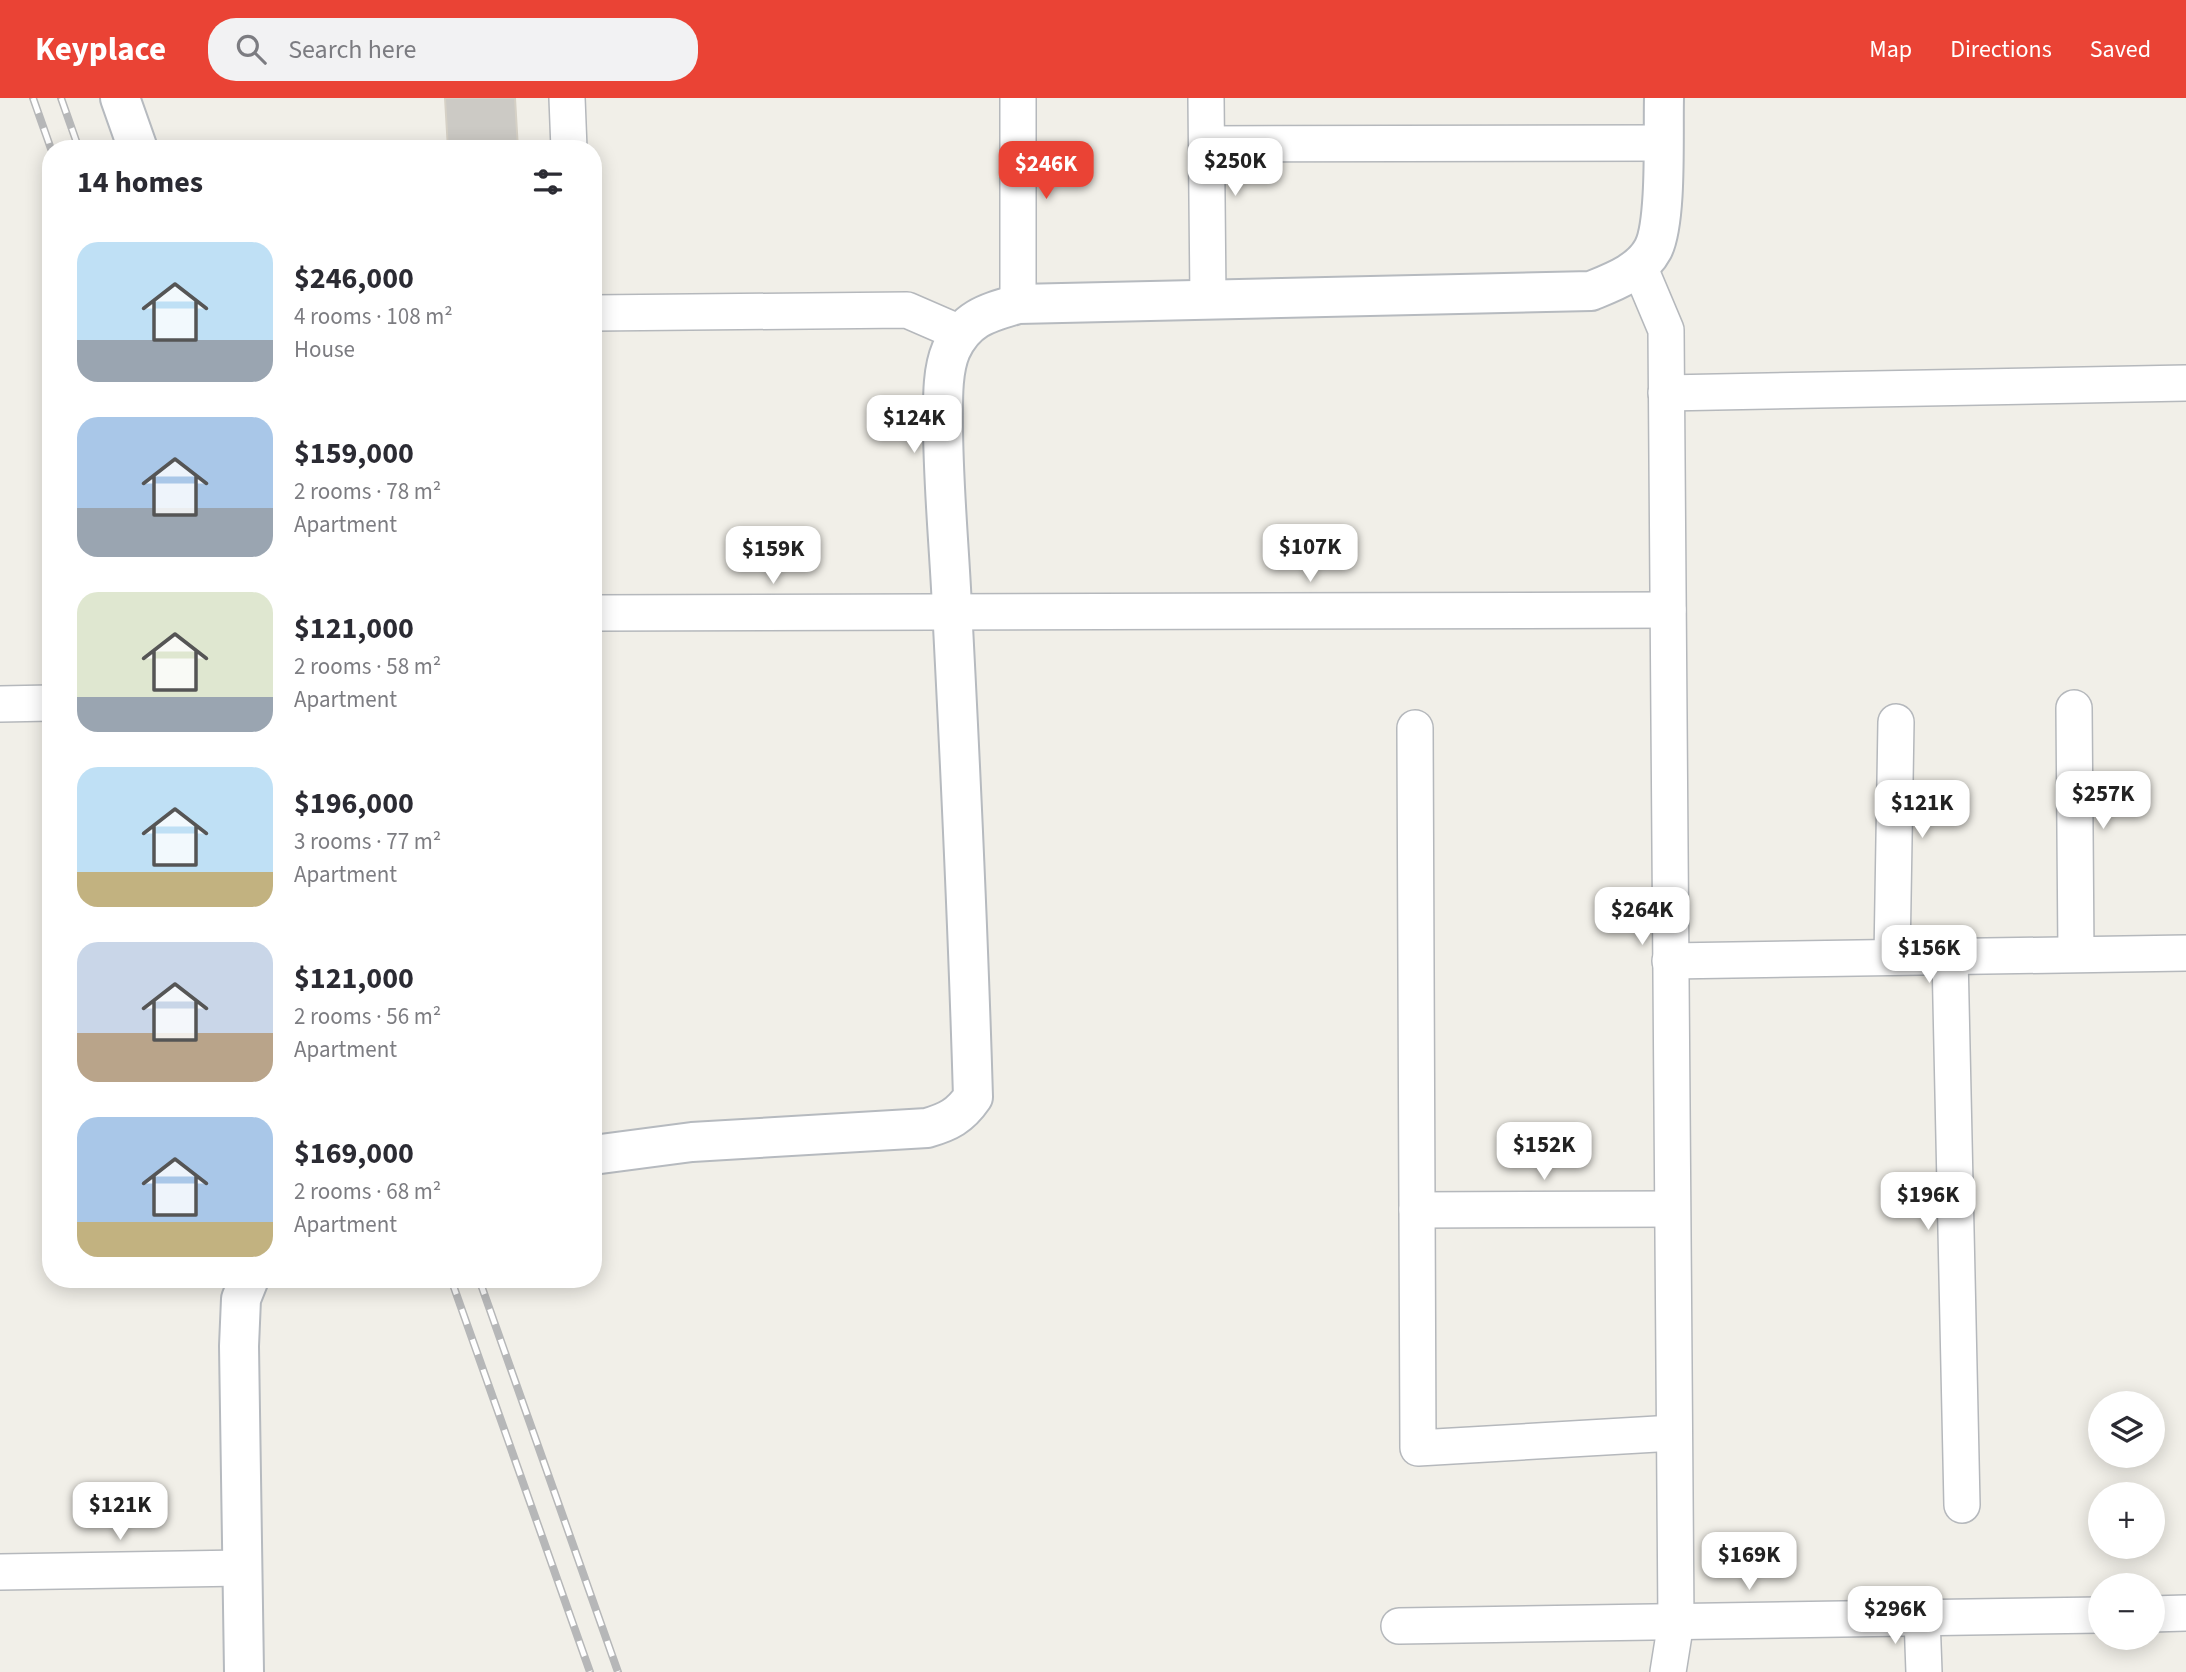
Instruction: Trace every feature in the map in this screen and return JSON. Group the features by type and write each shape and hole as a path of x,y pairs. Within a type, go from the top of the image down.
{"street":[{"path":"120,98 135,140"},
{"path":"567,98 569,140"},
{"path":"1017,98 1018,304"},
{"path":"1206,98 1208,299"},
{"path":"602,1154 692,1142 927,1128 950,1121 973,1097 943,449 943,400 950,352 960,333 972,321 1018,304 1591,291 1639,267 1653,249 1660,225 1664,98"},
{"path":"1207,144 1663,143"},
{"path":"1639,267 1666,330 1676,1622 1668,1672"},
{"path":"602,313 907,310 960,333"},
{"path":"1666,393 2186,383"},
{"path":"602,614 1668,610"},
{"path":"0,704 42,703"},
{"path":"2074,708 2076,954"},
{"path":"1892,957 1896,722"},
{"path":"1415,728 1418,1448 1674,1433"},
{"path":"1670,961 2186,953"},
{"path":"1950,956 1962,1505"},
{"path":"1417,1210 1672,1209"},
{"path":"244,1672 239,1346 241,1299 245,1288"},
{"path":"0,1572 242,1568"},
{"path":"2165,1614 2186,1613"},
{"path":"1399,1626 2088,1615"},
{"path":"1922,1618 1924,1672"}],"building":[{"path":"445,98 515,98 517,140 447,140"}],"railway":[{"path":"33,98 48,140"},
{"path":"61,98 76,140"},
{"path":"454,1288 590,1672"},
{"path":"482,1288 618,1672"}]}
